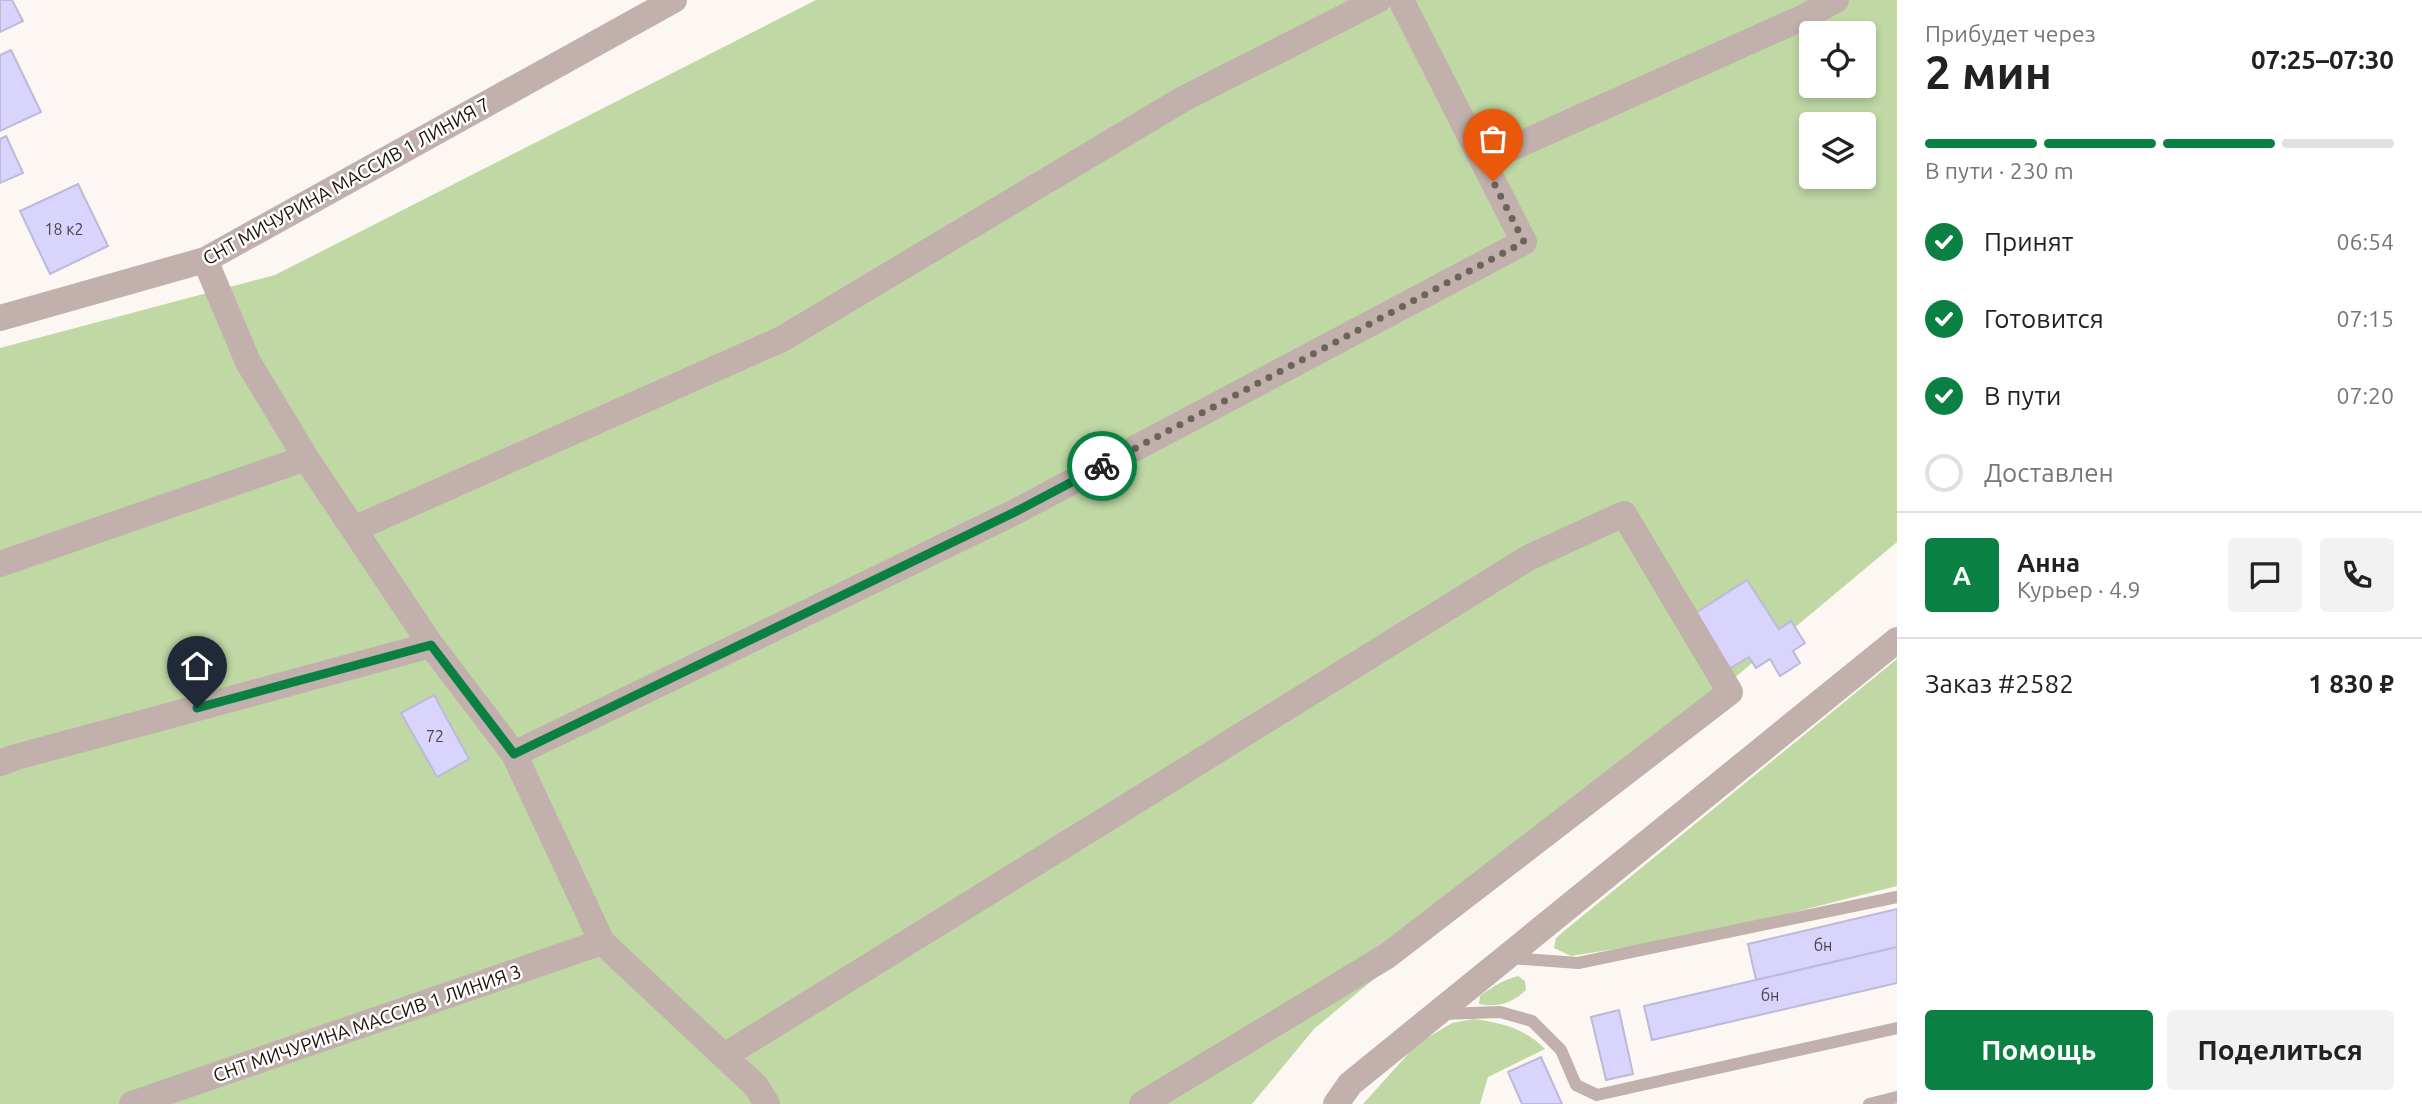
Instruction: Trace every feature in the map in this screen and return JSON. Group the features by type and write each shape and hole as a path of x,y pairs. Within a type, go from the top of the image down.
{"street":[{"name":"СНТ МИЧУРИНА МАССИВ 1 ЛИНИЯ 7","path":"0,318 205,260 674,0"},
{"path":"354,529 782,338 1183,99 1378,0"},
{"path":"514,754 1015,512 1524,242 1401,0"},
{"path":"1483,161 1802,18 1836,0"},
{"path":"205,260 248,362 306,458 431,645 514,754 601,942 756,1086 767,1104"},
{"path":"0,564 306,458"},
{"path":"724,1056 1528,558 1624,514 1730,692 1387,956 1142,1104"},
{"path":"1336,1104 1350,1084 1897,640"},
{"path":"0,763 431,645"},
{"name":"СНТ МИЧУРИНА МАССИВ 1 ЛИНИЯ 3","path":"132,1104 601,942"}],"lane":[{"path":"1505,958 1578,963 1897,897"},
{"path":"1435,1015 1500,1012 1532,1021 1561,1050 1576,1085 1597,1095 1897,1028"},
{"path":"1869,1104 1897,1097"}],"green space":[{"path":"816,0 1897,0 1897,542 1314,1029 1252,1104 0,1104 0,348 275,275"},
{"path":"1897,659 1897,886 1708,934 1571,956 1554,948 1556,938 1564,931"},
{"path":"1518,976 1525,981 1526,990 1521,994 1499,1005 1479,1004 1480,996 1484,993"},
{"path":"1474,1019 1512,1028 1529,1036 1545,1049 1488,1077 1480,1104 1363,1104 1417,1044 1452,1023"}],"building":[{"path":"0,0 12,0 23,21 0,32"},
{"path":"11,50 41,112 0,131 0,55"},
{"path":"6,136 23,173 0,183 0,139"},
{"path":"78,184 108,246 50,274 20,211"},
{"path":"1747,580 1779,629 1791,621 1805,643 1793,651 1800,663 1780,676 1770,659 1756,668 1749,657 1729,669 1694,614"},
{"path":"434,695 469,759 437,777 401,713"},
{"path":"1897,909 1897,947 1756,980 1748,944"},
{"path":"1897,947 1897,983 1652,1040 1644,1006"},
{"path":"1619,1010 1633,1074 1606,1080 1591,1017"},
{"path":"1541,1057 1562,1104 1522,1104 1508,1072"}],"way so far":[{"path":"1102,466 1524,242 1493,181"}],"route":[{"path":"197,708 431,645 514,754 1015,512 1102,466"}]}
